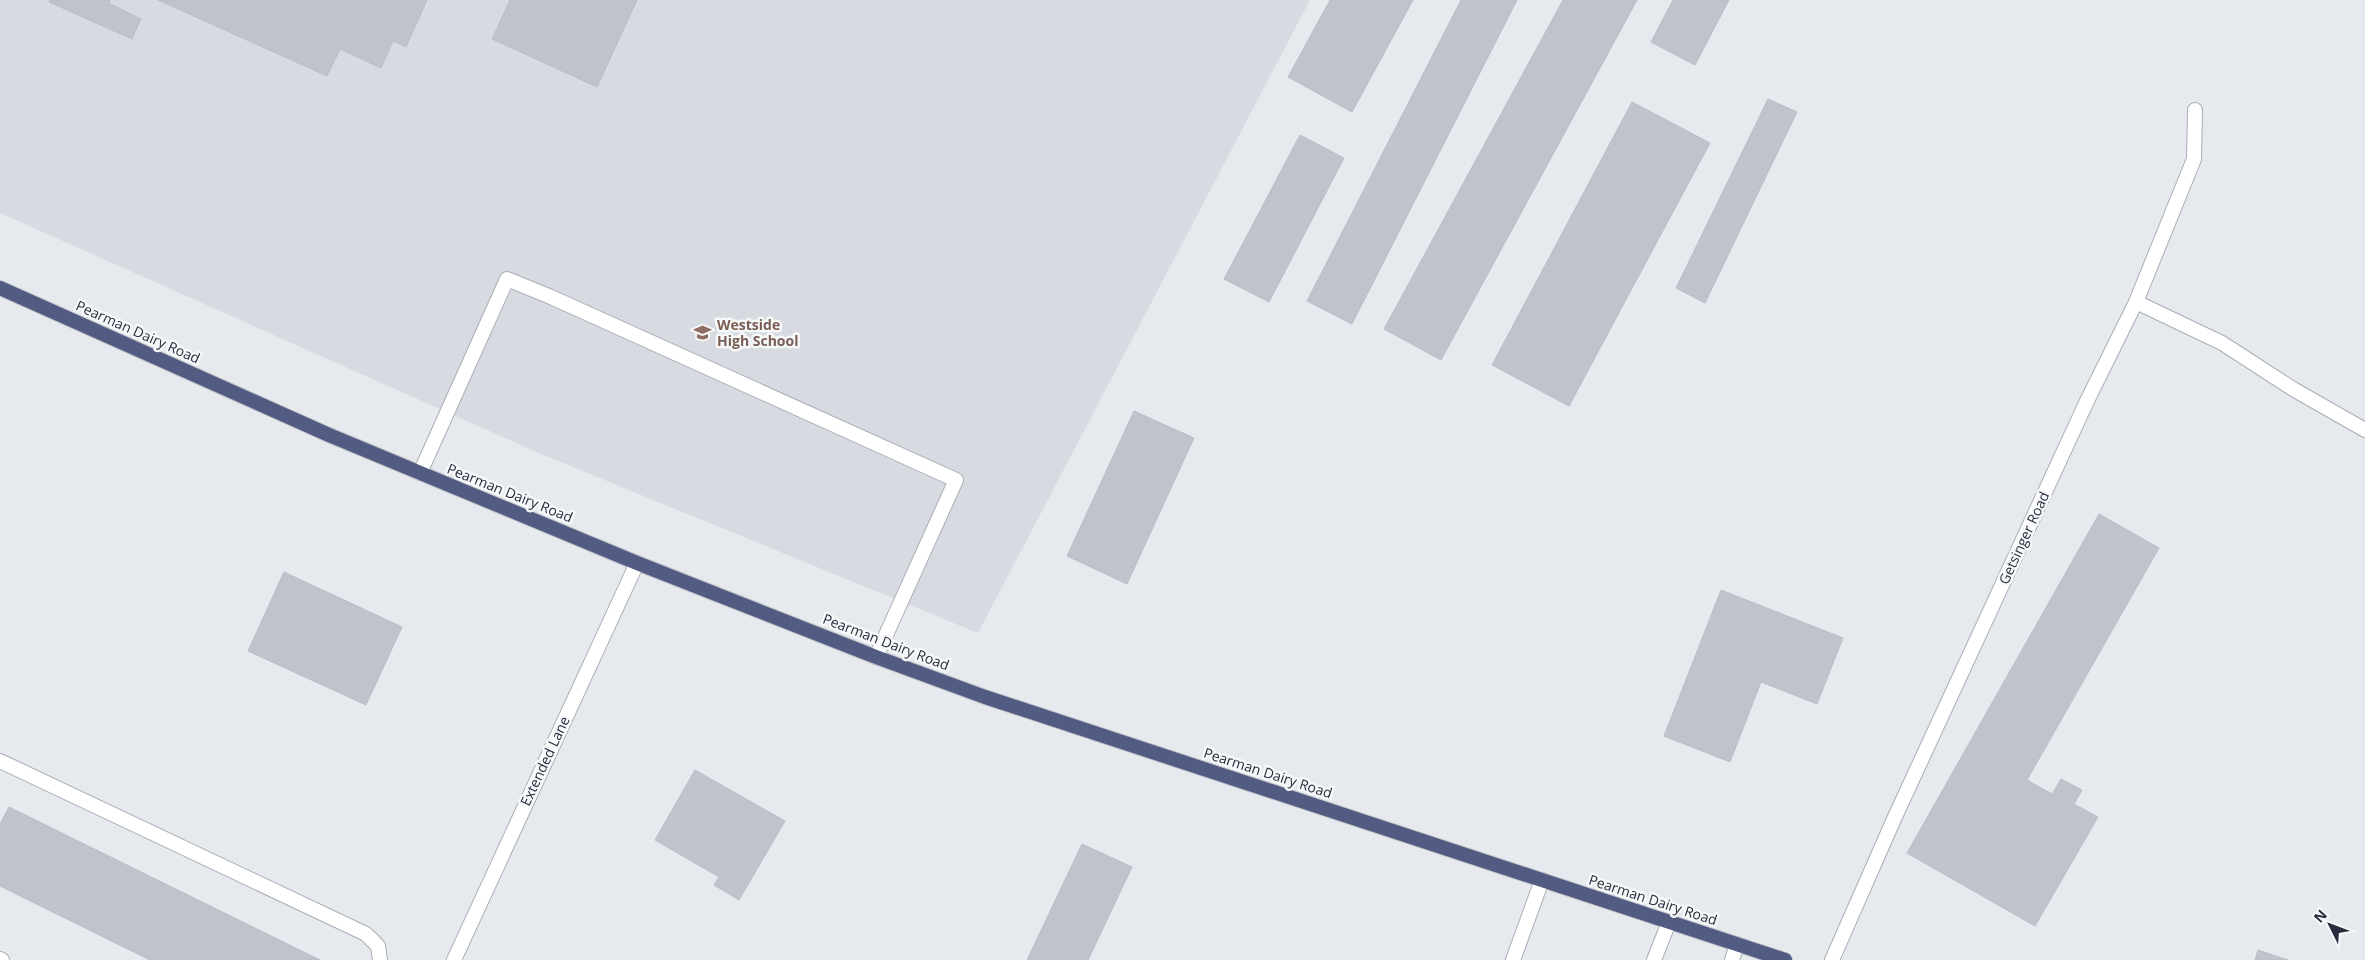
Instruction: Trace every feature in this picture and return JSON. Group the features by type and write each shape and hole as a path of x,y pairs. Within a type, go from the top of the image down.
{"highway":[{"name":"Pearman Dairy Road","path":"0,288 329,435 637,562 876,657 985,697 1785,960"}],"street":[{"name":"Getsinger Road","path":"1832,960 1894,819 2079,419 2136,302 2194,159 2196,110"},
{"path":"420,473 507,279 552,297 956,480 876,657"},
{"path":"2136,302 2222,343 2293,389 2365,430"},
{"name":"Extended Lane","path":"454,960 637,562"},
{"path":"0,761 366,934 378,946 380,960"},
{"path":"1514,960 1542,880"},
{"path":"1654,960 1669,922"},
{"path":"1732,960 1737,944"}],"shaded area":[{"name":"Westside High School","path":"0,0 1310,0 978,633 541,454 0,213"}],"building":[{"path":"50,0 110,0 109,3 141,19 132,39 49,2"},
{"path":"158,0 427,0 406,47 393,41 381,68 340,49 327,76"},
{"path":"510,0 637,0 597,87 492,39"},
{"path":"1330,0 1413,0 1352,112 1288,77"},
{"path":"1461,0 1517,0 1352,324 1307,301"},
{"path":"1563,0 1637,0 1441,360 1384,329"},
{"path":"1673,0 1729,0 1695,65 1651,42"},
{"path":"1768,99 1797,112 1705,303 1676,288"},
{"path":"1632,102 1710,143 1569,406 1492,365"},
{"path":"1300,135 1344,158 1269,302 1224,279"},
{"path":"1134,411 1194,438 1127,584 1067,556"},
{"path":"2099,514 2159,548 2027,780 2052,794 2061,779 2082,790 2074,804 2098,817 2035,926 1907,853"},
{"path":"284,572 402,627 366,705 248,651"},
{"path":"1721,590 1843,638 1817,704 1761,682 1730,762 1664,736"},
{"path":"695,770 785,821 739,900 714,885 719,877 655,840"},
{"path":"9,807 320,960 150,960 0,886 0,824"},
{"path":"1082,844 1132,867 1088,960 1027,960"},
{"path":"2258,950 2288,960 2255,960"}],"place":[{"name":"Westside High School","path":"703,333"}]}
